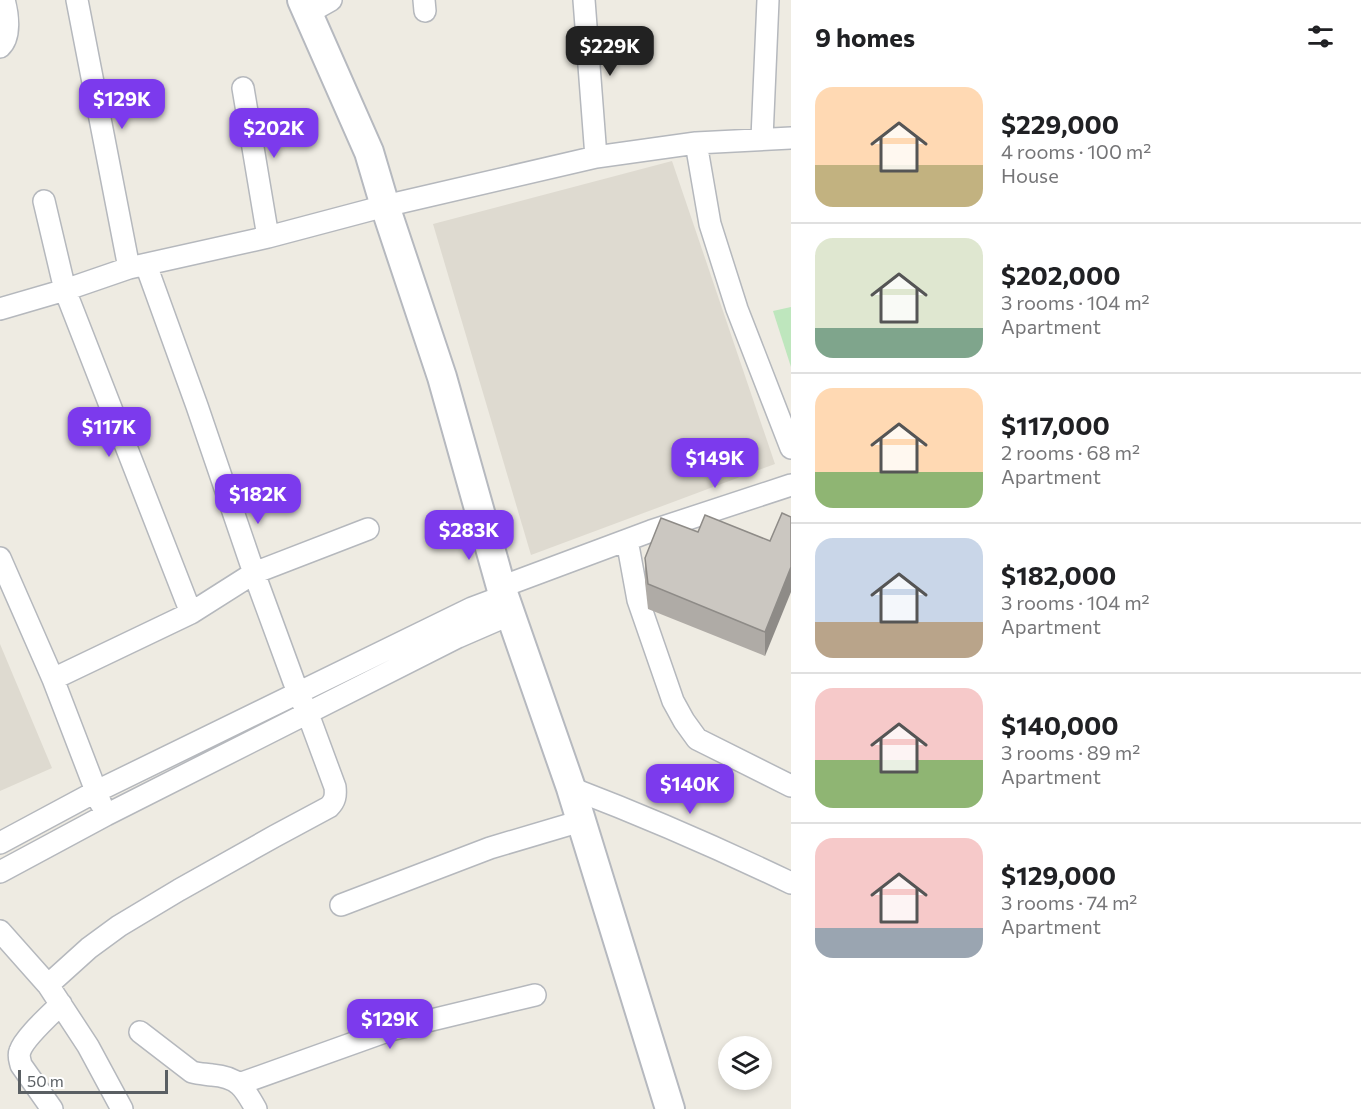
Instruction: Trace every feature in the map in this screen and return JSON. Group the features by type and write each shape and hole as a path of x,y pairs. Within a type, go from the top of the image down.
{"main road":[{"path":"313,4 369,152 442,376 505,599 571,788 670,1109"}],"street":[{"path":"0,47 5,42 8,31 4,0"},
{"path":"48,985 88,948 119,926 189,884 329,807 335,798 335,787 254,573 197,406 138,266 76,0"},
{"path":"584,0 596,157"},
{"path":"762,138 768,0"},
{"path":"243,88 267,237"},
{"path":"0,309 138,266 596,157 696,143 791,138"},
{"path":"696,143 710,224 736,309 791,448"},
{"path":"44,201 64,290 191,613"},
{"path":"0,843 95,792 472,608 505,599 627,540 791,485"},
{"path":"53,679 191,613 254,573 368,529"},
{"path":"627,540 638,600 673,700 684,721 697,739 791,786"},
{"path":"0,558 53,679 95,792 106,815"},
{"path":"0,872 106,815 458,637 505,599"},
{"path":"571,788 648,818 791,883"},
{"path":"341,905 490,848 581,821"},
{"path":"0,931 48,985 88,1046 122,1109"},
{"path":"239,1084 390,1030 535,995"},
{"path":"52,1109 21,1065 19,1052 24,1042 61,1004"},
{"path":"140,1032 192,1072 233,1078 245,1088 256,1109"}],"shaded area":[{"path":"672,161 775,464 531,555 433,224"},
{"path":"0,644 52,768 0,791"}],"green space":[{"path":"791,307 791,367 773,311"}],"building":[{"path":"782,513 791,517 791,567 765,632 648,584 645,558 661,518 698,532 705,515 770,541"}]}
